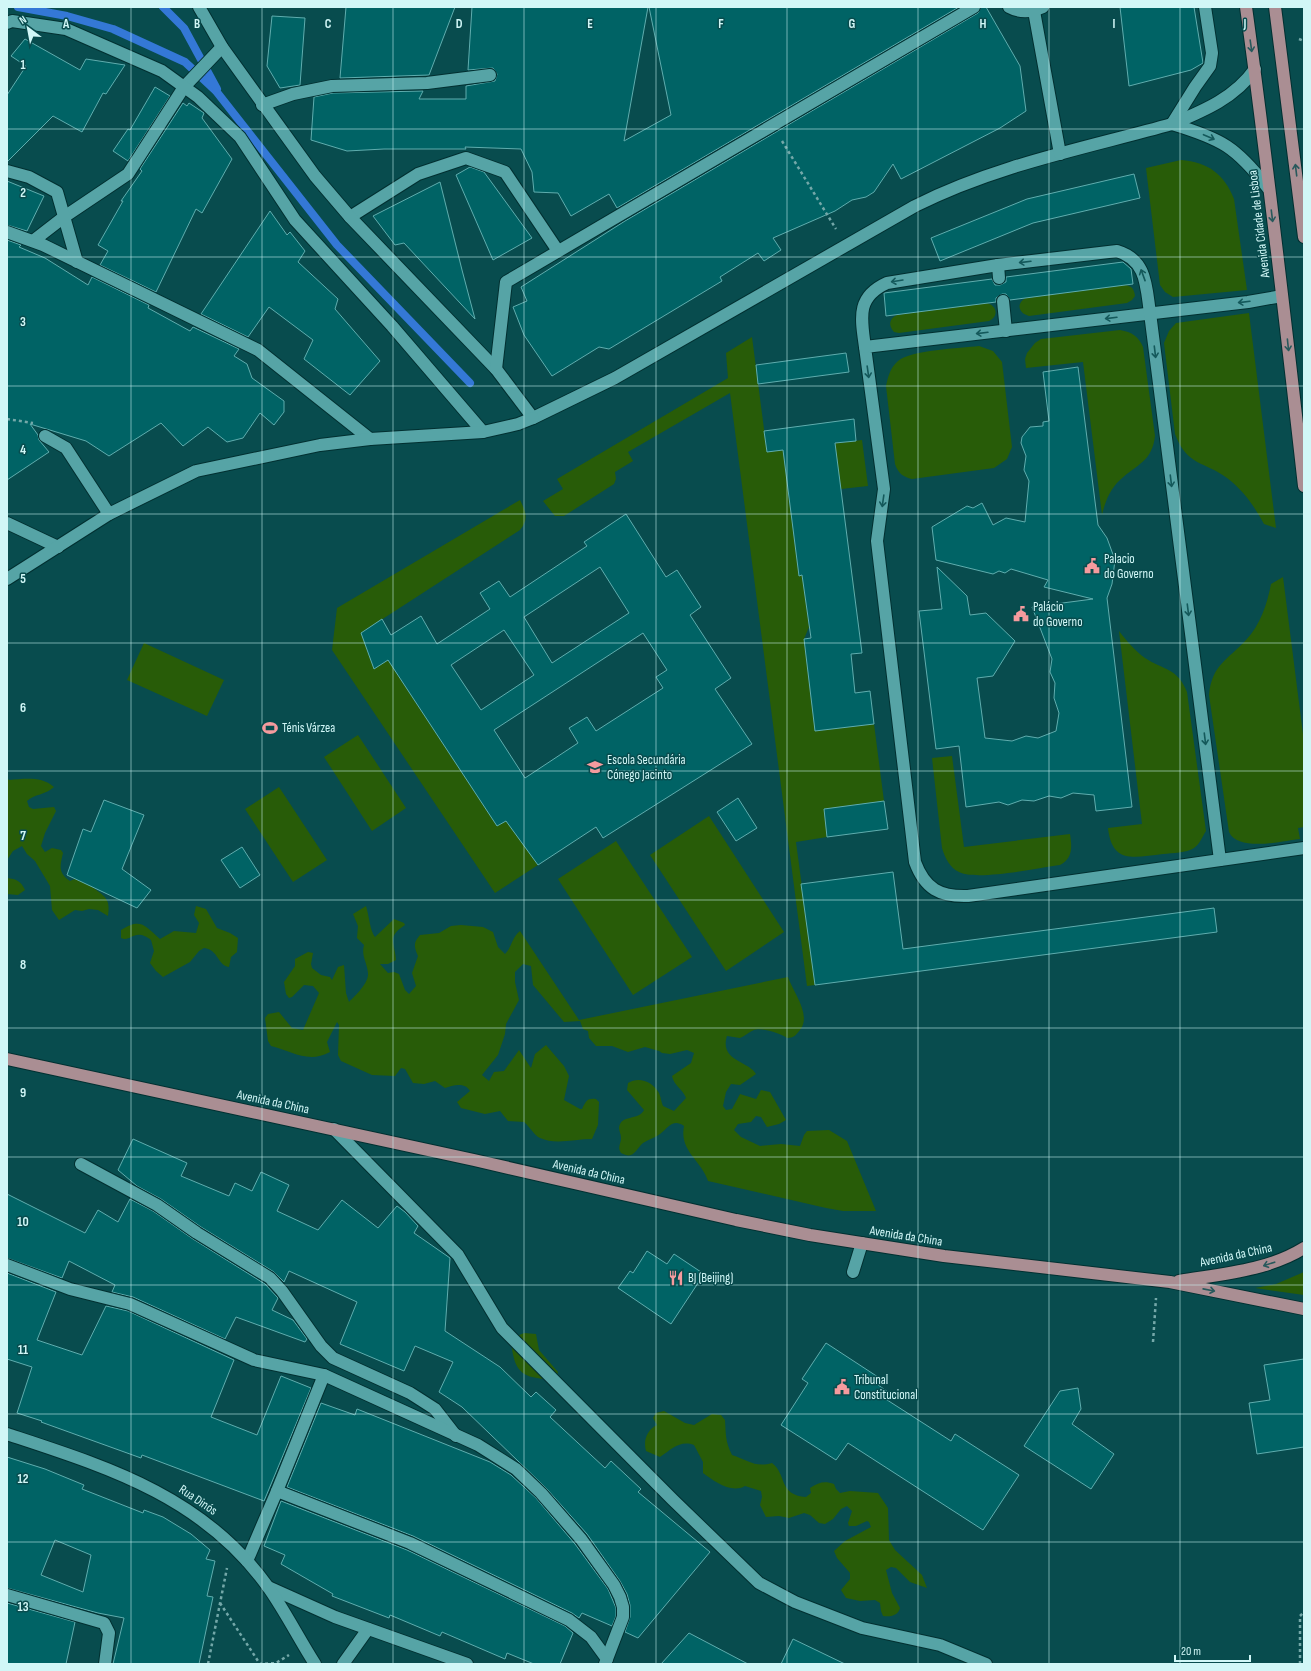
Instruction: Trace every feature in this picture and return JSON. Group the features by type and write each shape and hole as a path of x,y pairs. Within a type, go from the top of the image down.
{"main road":[{"name":"Avenida Cidade de Lisboa","path":"1246,7 1262,120 1268,188 1304,486"},
{"path":"1275,7 1304,237"},
{"name":"Avenida da China","path":"7,1059 482,1161 736,1220 810,1235 944,1256 1170,1282 1304,1309"},
{"name":"Avenida da China","path":"1170,1282 1260,1267 1287,1258 1304,1248"}],"street":[{"path":"199,7 222,46 262,105 315,176 350,217 496,369 533,418"},
{"path":"496,369 506,282 974,7"},
{"path":"1009,7 1023,11 1038,9 1060,154"},
{"path":"1172,124 1210,66 1212,53 1205,7"},
{"path":"7,23 12,21 66,29 162,71 198,97 240,137 295,220 392,326 483,432"},
{"path":"33,241 64,217 128,174 184,87 222,46"},
{"path":"7,578 108,514 196,471 320,444 370,439 483,432 518,424 533,418 615,378 915,206 946,190 999,170 1172,124 1199,113 1228,96 1247,80 1255,69"},
{"path":"262,105 293,94 332,86 427,82 490,76"},
{"path":"1172,124 1197,132 1223,143 1249,163 1268,188"},
{"path":"350,217 418,174 466,158 505,172 558,252"},
{"path":"7,171 29,177 57,192 77,262"},
{"path":"7,232 33,241 258,350 370,439"},
{"path":"1220,860 1150,313 1142,271 1132,258 1127,254 1117,251 998,265 886,283 877,287 862,307 861,320 884,489 877,541 915,862 920,874 928,885 939,892 952,896 968,896 1220,860 1304,848"},
{"path":"998,265 1000,278"},
{"path":"865,347 1006,331 1282,296"},
{"path":"1002,301 1006,331"},
{"path":"45,436 66,448 108,514"},
{"path":"7,523 58,547"},
{"path":"334,1129 458,1255 502,1328 673,1500 759,1583 795,1602 862,1628 940,1645 986,1664"},
{"path":"81,1164 157,1205 197,1233 270,1278 282,1291 321,1346 334,1358 410,1393 435,1409 456,1436"},
{"path":"853,1272 862,1243"},
{"path":"7,1265 70,1289 130,1304 254,1360 324,1375 478,1446 516,1468 567,1522 614,1585 623,1607 623,1617 606,1661"},
{"path":"247,1561 324,1375"},
{"name":"Rua Dinós","path":"7,1434 79,1458 165,1495 214,1528 247,1561 268,1587 315,1664"},
{"path":"277,1491 410,1543 569,1620 591,1637 606,1661"},
{"path":"268,1587 328,1615 467,1664"},
{"path":"7,1596 104,1623 109,1633 105,1664"},
{"path":"343,1664 368,1629"}],"path":[{"path":"773,125 846,246"},
{"path":"1153,1342 1156,1281"},
{"path":"208,1664 232,1546"},
{"path":"220,1603 260,1664 276,1663 304,1646"},
{"path":"1300,1664 1300,1616 1304,1612"}],"green space":[{"path":"1181,160 1199,163 1214,171 1220,176 1230,190 1234,199 1247,290 1173,297 1165,292 1160,285 1146,168"},
{"path":"1125,285 1132,288 1135,296 1127,303 1029,316 1022,313 1020,308 1021,302 1026,298"},
{"path":"987,303 993,306 996,311 992,319 989,321 899,333 894,332 890,325 892,318 897,315"},
{"path":"1249,313 1276,528 1264,524 1248,499 1239,488 1227,478 1191,458 1185,452 1175,434 1164,343 1169,331 1176,323"},
{"path":"1120,330 1128,332 1134,336 1139,340 1143,347 1155,436 1151,452 1143,462 1113,487 1106,501 1102,515 1083,362 1026,368 1025,359 1027,353 1035,343 1041,339"},
{"path":"752,337 767,452 862,440 868,486 841,489 839,476 787,484 799,575 851,569 855,595 806,602 809,627 804,639 815,731 874,724 884,801 824,809 827,837 796,842 815,985 807,986 730,393 628,452 633,461 615,472 616,479 614,484 564,516 555,516 543,501 563,489 557,479 728,378 726,353"},
{"path":"979,346 993,351 1002,362 1012,447 1007,459 994,468 912,479 903,476 895,464 886,386 891,370 898,361 913,354 936,350"},
{"path":"520,500 524,508 526,519 520,530 361,633 374,669 388,660 497,826 506,821 538,865 495,893 332,650 337,608"},
{"path":"1283,577 1304,742 1304,827 1298,828 1300,839 1251,844 1241,842 1234,838 1229,832 1209,695 1217,669 1251,634 1262,614 1271,584"},
{"path":"1119,631 1141,655 1175,674 1187,692 1206,831 1198,844 1194,848 1187,851 1134,857 1126,856 1114,848 1110,840 1108,828 1142,824"},
{"path":"144,643 224,680 207,716 127,680"},
{"path":"358,735 406,808 372,831 324,757"},
{"path":"952,756 964,847 1070,834 1071,852 1067,859 1060,865 993,875 968,874 959,872 953,868 946,859 942,848 932,758"},
{"path":"7,778 9,780 27,779 44,781 54,787 51,790 27,801 29,807 33,809 54,807 56,811 45,833 41,846 45,852 52,848 61,850 63,853 61,869 63,875 70,881 75,879 83,880 103,895 106,898 108,905 108,916 98,910 75,910 59,920 52,910 50,886 35,861 27,854 22,846 13,851 7,860"},
{"path":"279,787 327,860 293,882 245,809"},
{"path":"709,816 784,932 726,971 650,855"},
{"path":"616,841 692,957 633,995 558,879"},
{"path":"7,878 18,881 22,884 25,890 18,895 7,894"},
{"path":"196,906 206,909 217,928 238,938 237,952 231,957 229,967 225,966 213,952 204,948 199,951 190,962 163,977 150,963 154,951 151,940 141,935 128,939 121,938 121,930 133,924 146,927 160,939 174,931 196,933 199,923 194,915"},
{"path":"366,906 375,937 394,919 404,923 405,925 395,933 393,945 396,960 388,964 380,964 388,973 394,972 399,974 405,990 409,994 416,986 412,973 418,956 415,945 416,940 420,935 439,933 451,926 461,925 483,927 493,932 498,947 505,954 515,936 520,931 579,1020 788,977 803,1011 804,1018 800,1030 796,1035 789,1038 761,1029 754,1030 740,1038 727,1036 727,1051 736,1060 747,1066 756,1074 740,1085 731,1084 726,1092 723,1106 726,1110 732,1109 740,1094 756,1099 761,1090 770,1092 786,1120 779,1124 767,1127 761,1117 756,1116 751,1122 738,1124 734,1130 741,1137 760,1146 781,1144 800,1146 807,1131 829,1130 847,1141 876,1211 843,1211 826,1208 708,1181 701,1167 688,1149 683,1135 684,1126 677,1123 674,1123 658,1135 643,1143 632,1155 625,1155 621,1153 619,1147 621,1138 619,1128 620,1124 626,1119 642,1113 644,1110 627,1090 628,1083 641,1080 649,1083 659,1093 663,1106 674,1111 686,1098 672,1076 691,1063 694,1053 687,1050 670,1054 645,1047 628,1052 612,1046 596,1046 589,1038 588,1031 583,1029 580,1021 564,1022 533,985 531,966 523,964 515,972 515,982 519,1000 506,1024 505,1034 498,1055 482,1075 489,1081 494,1072 504,1071 519,1050 531,1068 535,1054 546,1045 564,1066 569,1076 564,1100 580,1109 582,1109 586,1102 591,1099 596,1099 599,1102 598,1125 592,1139 559,1141 546,1140 538,1137 524,1122 508,1121 500,1111 485,1114 461,1108 457,1102 470,1091 465,1086 455,1085 445,1088 435,1081 424,1084 413,1083 405,1069 401,1068 395,1076 372,1075 341,1061 338,1055 339,1025 337,1022 327,1042 330,1052 322,1055 307,1057 271,1046 268,1041 265,1018 268,1014 279,1012 292,1028 303,1030 319,993 313,986 304,985 292,997 289,998 286,994 284,982 295,966 295,959 308,952 313,953 311,964 312,968 321,975 330,977 332,980 338,967 344,965 346,993 349,1002 364,985 368,977 368,973 363,949 364,945 357,938 358,926 353,914"},
{"path":"1304,1272 1304,1295 1255,1288 1276,1284"},
{"path":"524,1333 536,1334 539,1350 558,1372 556,1378 537,1378 524,1374 520,1371 513,1356 511,1343 517,1336"},
{"path":"664,1411 685,1423 694,1425 712,1414 721,1415 725,1420 727,1441 732,1455 761,1465 772,1463 780,1473 787,1488 797,1495 806,1497 811,1493 810,1488 816,1484 825,1482 834,1484 840,1493 850,1491 878,1493 888,1508 889,1540 895,1550 922,1575 927,1588 910,1582 896,1568 891,1567 886,1570 892,1593 900,1608 896,1614 891,1616 883,1616 880,1603 875,1600 860,1601 846,1598 841,1590 850,1579 850,1573 837,1558 834,1551 845,1541 871,1527 869,1522 867,1521 856,1526 849,1526 848,1523 852,1511 847,1506 841,1509 833,1519 825,1524 819,1523 810,1515 804,1513 789,1518 779,1516 766,1517 760,1505 762,1497 761,1491 745,1486 740,1488 728,1488 712,1480 703,1473 703,1462 694,1445 680,1444 660,1457 646,1451 645,1443 648,1433 657,1425 653,1418 656,1413"}],"building":[{"path":"346,7 455,7 429,75 340,78"},
{"path":"472,7 648,7 624,141 671,115 649,7 959,7 617,208 609,194 571,216 558,193 534,192 532,172 521,149 465,147 466,149 384,149 347,151 311,140 314,97 333,93 423,91 419,99 466,99 466,86 495,81 497,74 493,68 468,70"},
{"path":"981,7 986,7 1020,66 1026,111 1000,128 901,179 893,164 874,192 866,197 852,200 835,211 773,238 781,250 764,261 758,253 720,277 722,281 609,349 599,347 552,376 524,335 513,307 527,301 521,287 625,221 978,13"},
{"path":"1120,7 1194,7 1203,63 1191,70 1129,86"},
{"path":"272,16 305,18 300,85 280,88 267,66"},
{"path":"25,39 80,70 86,59 125,65 106,94 103,93 82,132 53,116 7,162 7,95 26,66 11,56"},
{"path":"155,87 170,96 128,161 113,151 128,129 130,130"},
{"path":"183,103 187,106 189,103 204,113 202,118 232,159 202,213 196,209 156,292 100,265 108,251 98,245 123,201 121,201 142,171 140,169"},
{"path":"470,167 484,172 532,238 493,260 456,175"},
{"path":"1134,174 1140,198 1033,223 940,261 931,238 1027,199"},
{"path":"7,181 44,196 27,231 7,225"},
{"path":"440,182 475,319 404,243 395,245 373,216"},
{"path":"270,211 287,235 290,232 305,251 298,262 338,299 335,309 380,361 350,395 304,359 313,340 269,307 248,337 201,314"},
{"path":"7,240 21,245 19,247 45,258 88,285 92,277 149,305 148,308 190,331 193,327 239,349 234,356 247,364 252,378 284,401 284,412 274,425 260,413 243,438 227,442 208,427 183,446 161,423 109,456 86,441 30,424 38,435 39,440 49,452 7,480"},
{"path":"1123,262 1131,269 1133,284 1010,300 1006,294 1002,294 996,298 996,302 886,316 884,293 992,279 995,285 1000,285 1006,282 1006,277"},
{"path":"846,353 849,372 758,384 756,365"},
{"path":"1078,367 1098,525 1107,538 1115,560 1112,584 1107,598 1132,807 1096,811 1094,795 1073,793 1061,798 1049,796 1034,801 1022,800 1008,805 999,802 966,807 959,746 936,749 919,611 942,609 937,567 967,596 970,615 986,613 1015,641 993,676 977,678 985,738 1012,741 1026,736 1038,738 1056,731 1059,713 1054,698 1055,683 1050,672 1052,659 1032,607 1093,599 1044,587 1048,580 1011,569 1005,573 999,571 993,574 936,560 932,527 967,506 973,508 982,503 993,525 1006,518 1025,522 1029,481 1024,470 1026,456 1021,443 1022,437 1030,427 1043,426 1043,422 1049,421 1043,372"},
{"path":"854,419 856,441 835,443 862,653 851,654 855,693 870,691 874,724 815,731 804,639 811,638 802,575 799,576 783,450 767,452 764,431"},
{"path":"626,514 666,577 677,570 701,607 690,615 731,678 715,689 752,744 603,838 596,827 538,865 506,821 497,826 388,660 374,669 361,633 382,619 391,635 421,616 437,644 490,609 480,593 499,581 510,597 587,546 584,542","holes":["600,567 629,613 552,663 524,617","504,630 534,675 481,710 451,665","643,633 667,670 656,677 663,688 596,731 587,717 569,728 578,743 525,778 494,730"]},
{"path":"738,798 757,828 736,841 717,812"},
{"path":"104,800 144,815 122,869 151,890 137,908 67,875 83,829 91,832"},
{"path":"884,801 888,829 827,837 824,809"},
{"path":"242,847 260,875 240,888 221,860"},
{"path":"893,872 903,949 1214,908 1217,932 815,985 801,884"},
{"path":"133,1139 187,1163 181,1176 229,1196 235,1183 252,1191 261,1172 289,1185 277,1211 318,1230 342,1200 378,1228 397,1206 405,1212 418,1226 414,1233 450,1258 445,1331 500,1367 531,1397 536,1392 556,1410 550,1417 605,1468 611,1461 641,1489 638,1492 710,1552 638,1638 625,1632 630,1617 630,1605 627,1594 620,1581 587,1534 546,1488 462,1407 439,1392 453,1362 415,1346 404,1371 340,1344 357,1302 289,1271 284,1282 274,1272 201,1227 161,1199 137,1186 118,1170"},
{"path":"7,1194 85,1233 98,1210 118,1222 130,1199 153,1211 193,1239 265,1284 278,1298 272,1310 293,1320 307,1339 305,1342 236,1317 225,1339 133,1297 112,1292 115,1285 69,1261 62,1278 7,1258"},
{"path":"647,1251 667,1264 674,1254 704,1274 671,1324 618,1288 630,1271 633,1273"},
{"path":"7,1273 56,1292 37,1340 82,1355 106,1306 128,1311 234,1360 211,1417 257,1435 281,1376 311,1388 264,1501 142,1455 141,1458 17,1413 32,1367 7,1359"},
{"path":"826,1343 878,1377 874,1382 888,1392 884,1398 951,1441 955,1434 1019,1475 983,1530 848,1443 836,1460 781,1425 808,1383 802,1379"},
{"path":"1304,1359 1304,1447 1257,1454 1249,1403 1270,1400 1264,1365"},
{"path":"1078,1388 1081,1409 1072,1424 1114,1454 1091,1489 1024,1446 1060,1391"},
{"path":"321,1403 355,1415 357,1409 490,1462 511,1475 536,1498 575,1544 608,1589 616,1608 616,1616 612,1626 582,1613 579,1618 572,1613 413,1536 287,1487"},
{"path":"7,1457 45,1469 84,1485 82,1489 143,1513 144,1510 163,1517 191,1534 210,1550 206,1559 215,1561 207,1596 213,1597 199,1664 113,1664 124,1618 98,1613 7,1588","holes":["55,1540 91,1555 83,1592 41,1575"]},
{"path":"281,1501 407,1550 565,1626 573,1633 560,1664 534,1664 507,1653 505,1659 442,1632 440,1636 390,1615 389,1618 332,1596 333,1594 281,1564 285,1555 264,1546"},
{"path":"7,1603 75,1622 66,1664 7,1664"},
{"path":"689,1633 748,1664 661,1664"},
{"path":"793,1639 845,1664 781,1664"}],"waterway":[{"path":"18,7 67,16 113,29 185,62 216,91 337,245 470,383"},
{"path":"163,7 184,28 217,89"}],"place":[{"name":"Palacio do Governo","path":"1092,566"},
{"name":"Palácio do Governo","path":"1021,614"},
{"name":"Ténis Várzea","path":"270,728"},
{"name":"Escola Secundária Cónego Jacinto","path":"595,767"},
{"name":"BJ (Beijing)","path":"676,1278"},
{"name":"Tribunal Constitucional","path":"842,1387"}]}
